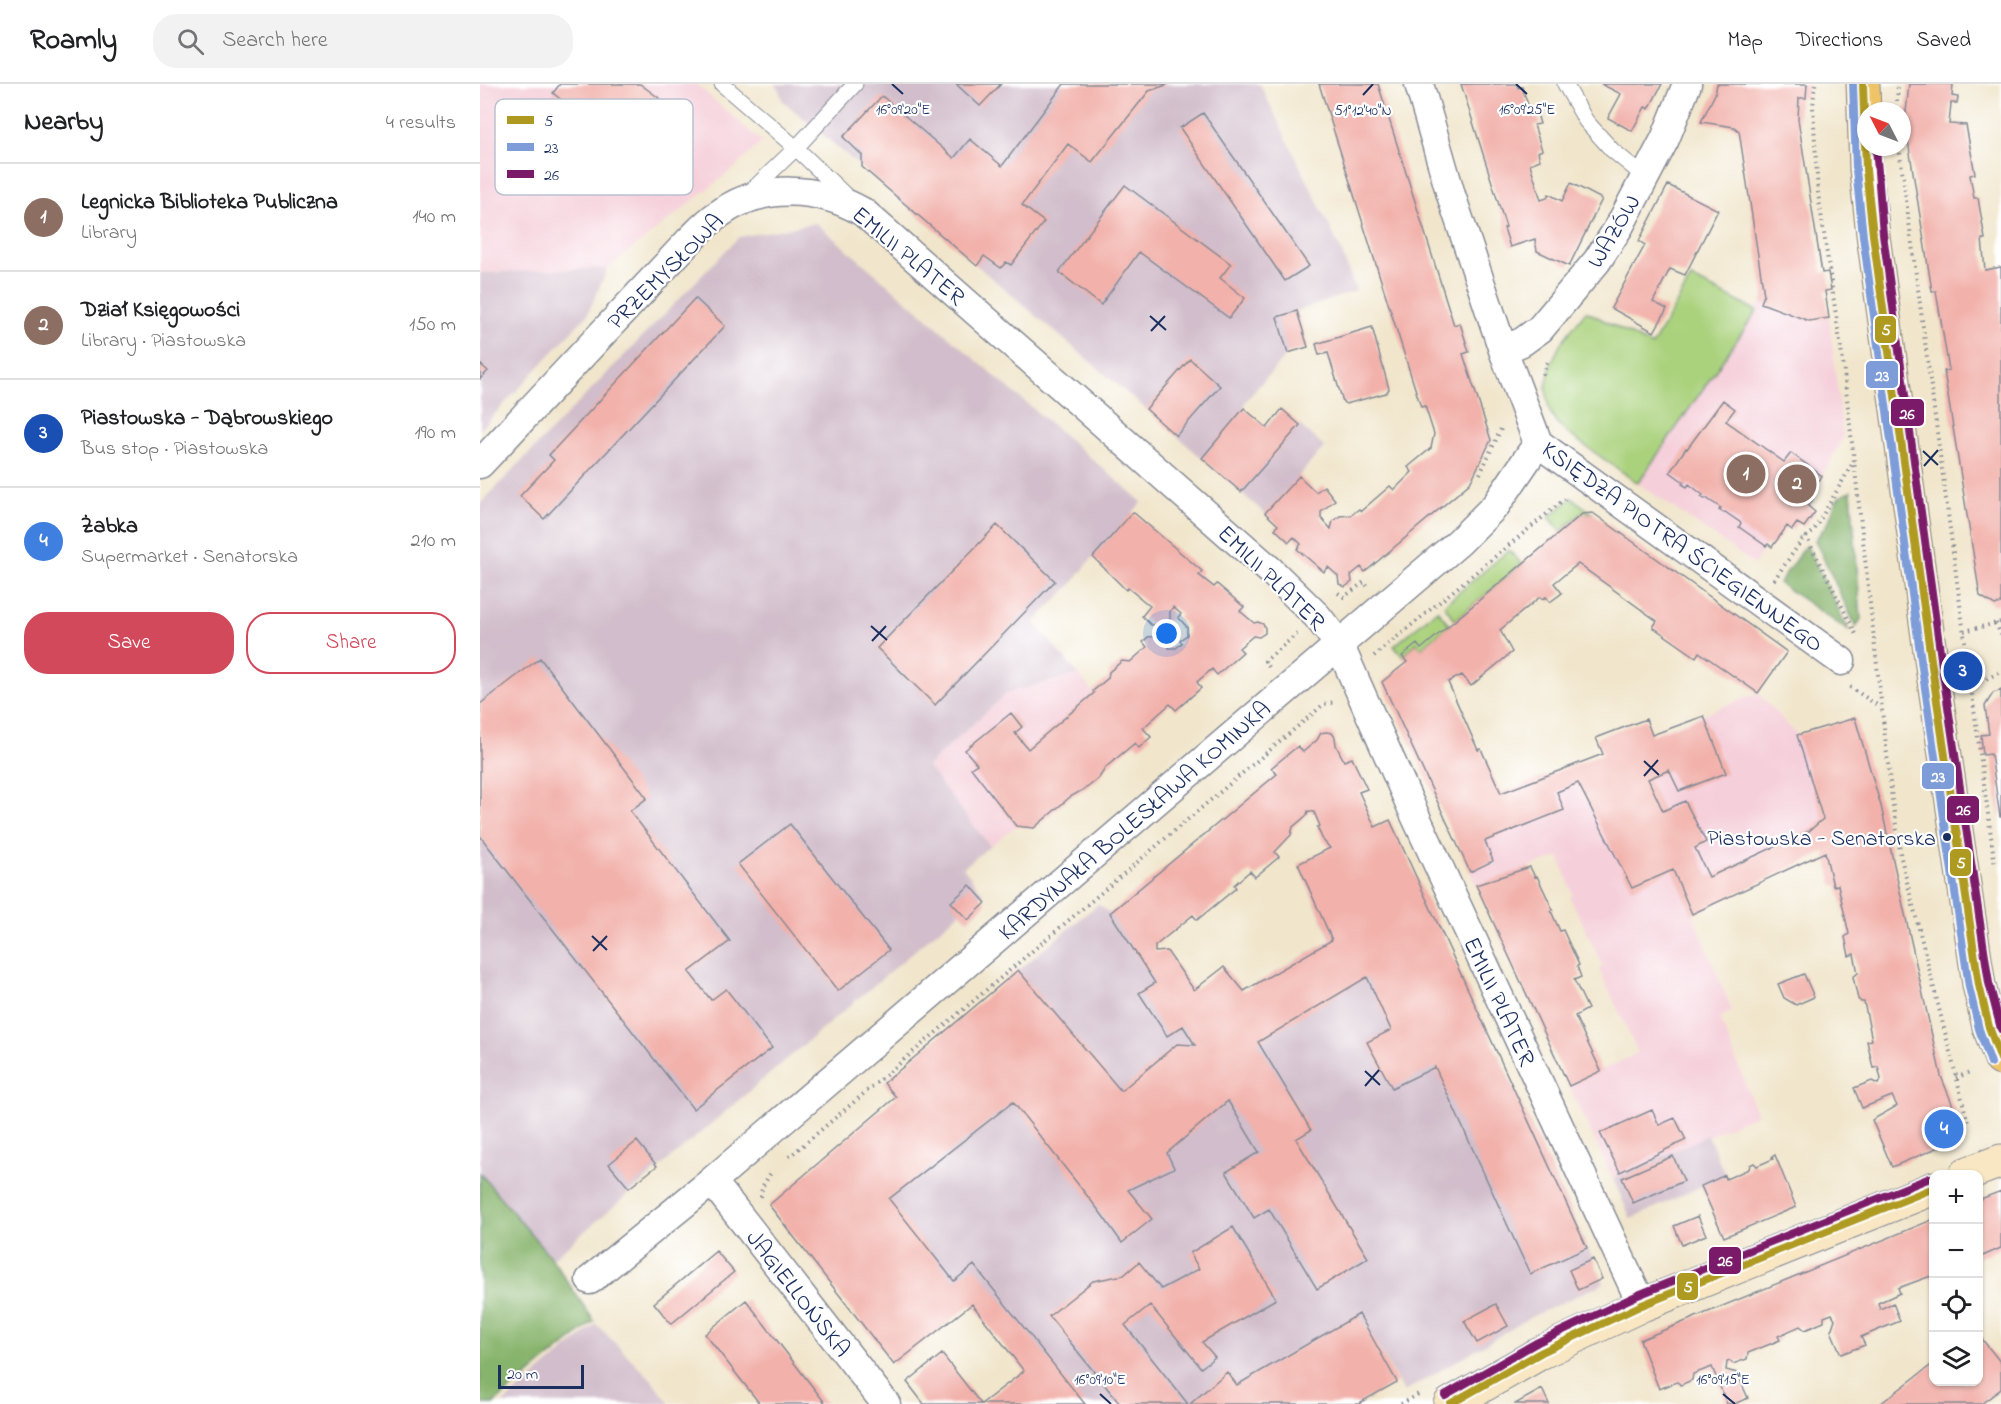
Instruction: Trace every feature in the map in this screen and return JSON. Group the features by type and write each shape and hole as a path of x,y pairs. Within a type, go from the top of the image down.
{"main road":[{"path":"1863,84 1866,170 1873,235 1933,674 1979,985 1989,1027 2001,1059"}],"street":[{"name":"KSIĘDZA PIOTRA ŚCIEGIENNEGO","path":"1419,84 1451,195 1503,350 1538,443 1844,673"},
{"name":"WAZÓW","path":"1503,350 1534,334 1577,287 1608,244 1645,177 1678,109 1687,84"},
{"name":"EMILII PLATER","path":"740,201 768,193 790,191 834,198 847,202 863,212 1271,571 1317,615 1339,644 1429,845 1642,1305"},
{"name":"PRZEMYSŁOWA","path":"480,464 688,242 719,213 740,201"},
{"name":"KARDYNAŁA BOLESŁAWA KOMINKA","path":"590,1280 712,1181 1478,524 1506,491 1538,443"},
{"path":"1960,1161 2001,1161"},
{"name":"JAGIELLOŃSKA","path":"712,1181 886,1404"},
{"path":"1450,1404 1542,1352 1642,1305 1929,1190"}],"lane":[{"path":"722,84 796,148 863,212"},
{"name":"PRZEMYSŁOWA","path":"740,201 796,148 855,84"},
{"path":"1565,84 1586,121 1612,150 1645,177"}],"path":[{"path":"1815,84 1813,107 1818,193 1843,363 1880,707 1901,858 1968,1123 1961,1140 1960,1161"},
{"path":"1900,156 1996,871"},
{"path":"1543,377 1549,357"},
{"path":"1477,480 1504,423"},
{"path":"1772,583 1802,540 1813,532 1854,461"},
{"path":"1366,663 1571,494"},
{"path":"1806,536 1856,636"},
{"path":"1364,582 1373,574"},
{"path":"1964,631 1999,622 2001,635"},
{"path":"1869,651 1876,656"},
{"path":"1970,686 2001,672"},
{"path":"1844,673 1880,707"},
{"path":"786,1159 1317,710 1329,702 1338,702 1343,705"},
{"path":"764,1205 760,1198 762,1187 769,1174 778,1166"}],"shaded area":[{"path":"480,84 696,84 762,142 733,169 608,268 480,273"},
{"path":"774,84 1260,84 1341,250 1356,291 1297,311 1308,347 1288,353 1245,402 1244,408 1266,427 1282,409 1324,447 1299,476 1316,492 1278,525 1146,409 783,101"},
{"path":"816,223 1142,502 1071,585 1034,622 1078,674 1007,693 927,766 990,846 963,868 983,893 980,896 986,903 968,920 960,912 552,1259 480,1173 480,504 739,237"},
{"path":"608,268 587,315 480,430 480,273"},
{"path":"1761,303 1809,321 1829,318 1843,438 1809,495 1813,499 1808,506 1815,512 1804,527 1797,523 1792,530 1787,526 1772,547 1767,544 1754,564 1638,483"},
{"path":"1078,674 1135,743 1106,767 1099,778 1070,797 1034,828 1016,826 990,846 927,766 1007,693"},
{"path":"1758,693 1797,735 1823,819 1809,831 1821,854 1693,914 1732,1011 1720,1018 1757,1114 1613,1179 1569,1086 1638,1053 1599,969 1603,966 1570,897 1573,895 1559,857 1476,885 1444,814"},
{"path":"1390,820 1604,1283 1531,1317 1404,1392 1359,1314 1277,1361 1252,1404 1050,1404 889,1199 972,1134 912,1059 1098,904 1110,913 1183,1026 1331,940 1298,864"},
{"path":"1708,1135 1725,1175 1631,1219 1613,1179"},
{"path":"596,1324 652,1380 670,1404 502,1404"}],"green space":[{"path":"1691,278 1757,311 1638,483 1567,433 1556,422 1549,410 1546,387 1551,364 1561,343 1586,311 1652,346"},
{"path":"1851,491 1861,619 1856,627 1815,540 1830,519 1837,500"},
{"path":"1572,498 1592,513 1582,513 1561,531 1549,517"},
{"path":"1806,545 1849,631 1779,583"},
{"path":"1509,550 1522,564 1455,620 1444,605"},
{"path":"1437,610 1450,625 1421,648 1417,643 1402,656 1394,646"},
{"path":"480,1173 552,1259 594,1321 493,1404 480,1404"}],"building":[{"path":"560,84 640,84 659,98 560,99 553,93"},
{"path":"956,84 1001,84 980,106"},
{"path":"1064,84 1169,84 1149,91 1092,162 1068,144 1022,205 1044,222 1011,265 1006,262 1001,268 984,256 977,266 862,167 862,155 843,137 882,96 954,158 970,139 1002,166"},
{"path":"1319,84 1378,84 1454,325 1460,323 1469,352 1463,354 1491,440 1470,483 1365,572 1361,567 1351,575 1352,582 1345,587 1339,584 1338,576 1328,567 1324,572 1297,549 1301,544 1294,537 1289,542 1275,529 1278,525 1265,513 1299,476 1316,492 1324,486 1335,500 1321,512 1321,518 1331,529 1333,521 1340,516 1351,515 1359,509 1361,511 1390,486 1394,490 1412,472 1408,467 1431,448 1434,434 1425,406 1421,407"},
{"path":"1461,84 1516,84 1518,88 1522,87 1530,111 1536,110 1540,124 1534,125 1542,150 1538,152 1540,160 1530,164 1541,200 1547,198 1549,194 1562,201 1571,183 1602,199 1569,266 1537,251 1535,239 1510,247 1504,228 1506,227"},
{"path":"1601,84 1662,84 1649,109 1645,107 1632,131 1608,118 1621,94"},
{"path":"1717,84 1807,84 1806,98 1799,98 1798,119 1822,273 1828,272 1831,290 1825,291 1829,318 1809,321 1761,303 1764,295 1739,131 1734,127 1701,122 1715,94"},
{"path":"1909,84 1953,84 1952,96 1958,97 1957,103 1951,103 1949,124 1966,125 1975,174 1970,175 1974,198 1978,198 1985,239 1982,239 1985,270 2001,267 2001,603 1995,605 1980,596 1944,371 1949,370 1936,291 1932,291 1910,156 1911,102 1907,102"},
{"path":"1203,113 1309,266 1285,281 1180,128"},
{"path":"1125,185 1231,264 1220,278 1245,298 1229,318 1139,252 1101,305 1059,272"},
{"path":"1668,185 1718,210 1685,275 1670,269 1653,302 1667,309 1654,332 1611,308 1645,245 1639,241"},
{"path":"695,298 725,326 544,519 520,496 554,460 549,455"},
{"path":"1297,311 1308,347 1288,353 1277,317"},
{"path":"1372,327 1389,389 1386,393 1346,404 1343,402 1328,353 1319,355 1316,344"},
{"path":"1190,359 1220,386 1176,436 1146,409"},
{"path":"480,364 488,371 480,379"},
{"path":"1723,400 1735,409 1726,421 1784,462 1791,453 1822,476 1809,495 1813,499 1808,506 1815,512 1804,527 1797,523 1792,530 1787,526 1772,547 1768,544 1766,546 1739,527 1741,523 1719,510 1721,508 1706,498 1701,497 1703,495 1689,484 1687,487 1682,484 1684,482 1670,472"},
{"path":"1244,408 1267,428 1282,409 1300,425 1241,492 1202,458"},
{"path":"1133,512 1202,571 1199,575 1214,587 1217,584 1244,607 1240,611 1254,623 1263,624 1265,633 1259,637 1253,636 1239,648 1243,652 1217,675 1212,669 1197,682 1201,688 1176,710 1170,704 1143,728 1151,737 1139,748 1135,743 1106,767 1099,778 1070,797 1034,828 1016,826 971,768 977,764 965,750 1011,713 1022,727 1015,733 1028,749 1094,693 1093,691 1108,678 1109,672 1122,661 1130,662 1147,647 1143,642 1148,637 1162,636 1169,643 1169,648 1176,648 1182,643 1180,640 1187,635 1187,627 1178,617 1181,614 1173,607 1170,611 1170,619 1165,624 1151,625 1142,616 1150,606 1128,588 1126,590 1093,557"},
{"path":"1593,513 1787,652 1758,693 1699,652 1696,657 1653,627 1657,621 1578,564 1554,583 1562,593 1550,602 1546,597 1542,599 1540,597 1500,630 1512,652 1471,686 1462,675 1448,682 1478,750 1481,749 1501,793 1603,754 1596,738 1646,719 1652,735 1704,716 1726,773 1679,791 1669,770 1648,779 1663,811 1685,801 1706,842 1695,848 1709,877 1809,831 1823,819 1797,735 1855,718 1881,806 1941,1076 1961,1126 1956,1140 1892,1167 1872,1120 1897,1106 1892,1096 1862,1108 1854,1088 1872,1081 1878,1084 1881,1079 1878,1067 1873,1068 1867,1041 1872,1040 1864,1002 1858,999 1853,977 1858,973 1854,954 1849,956 1845,937 1849,934 1838,885 1833,886 1825,852 1692,914 1673,870 1632,888 1578,783 1557,792 1564,810 1485,841 1493,861 1470,872 1382,682 1407,662 1402,656 1417,644 1421,649 1582,514"},
{"path":"997,525 1055,581 935,705 877,648"},
{"path":"540,658 647,798 630,811 730,941 689,972 711,1000 726,989 772,1048 693,1109 480,836 480,704"},
{"path":"2001,690 2000,817 1991,754 1983,755 1981,735 1989,734 1985,706 1993,693"},
{"path":"1321,733 1332,733 1344,761 1352,758 1367,789 1359,792 1375,827 1390,820 1587,1248 1530,1274 1435,1067 1392,1088 1367,1042 1391,1030 1367,977 1258,1042 1311,1130 1296,1139 1368,1258 1317,1289 1269,1209 1254,1218 1226,1172 1259,1152 1228,1101 1167,1153 1174,1168 1128,1190 1152,1219 1122,1243 1013,1102 889,1199 954,1281 974,1265 1085,1404 981,1404 1024,1371 972,1304 894,1365 769,1205 896,1097 884,1083 1018,970 1121,1091 1177,1044 1195,1045 1183,1026 1167,1036 1139,993 1155,983 1110,913 1277,774 1271,768 1298,746 1303,752 1317,740","holes":["1308,811 1314,812 1320,826 1317,827 1330,848 1298,864 1332,940 1244,991 1224,967 1194,990 1167,951 1155,952 1155,946 1193,915 1197,920 1236,888 1234,885 1250,871 1255,877 1279,857 1275,852 1291,835 1293,827 1307,815"]},
{"path":"790,824 889,950 838,991 738,864"},
{"path":"1530,867 1535,877 1537,876 1560,931 1563,930 1579,965 1577,966 1581,977 1574,980 1588,1009 1575,1016 1601,1071 1569,1086 1476,885"},
{"path":"970,885 986,903 968,920 951,902"},
{"path":"1804,974 1814,997 1796,1005 1784,998 1778,984"},
{"path":"1652,1110 1659,1125 1675,1118 1686,1140 1620,1172 1600,1133"},
{"path":"637,1141 657,1166 629,1188 609,1164"},
{"path":"1775,1155 1796,1207 1724,1237 1701,1186 1725,1175 1726,1179 1749,1169 1754,1163 1757,1166 1773,1159"},
{"path":"1673,1156 1684,1181 1633,1203 1622,1178"},
{"path":"2001,1191 2001,1248 1983,1256 1983,1224 1983,1198"},
{"path":"1698,1216 1706,1235 1682,1245 1674,1226"},
{"path":"1929,1221 1929,1277 1898,1288 1900,1293 1878,1303 1880,1309 1893,1303 1900,1321 1861,1337 1865,1345 1841,1354 1831,1331 1835,1319 1832,1314 1824,1317 1824,1322 1805,1330 1800,1326 1778,1336 1780,1340 1748,1353 1747,1359 1733,1364 1730,1361 1727,1362 1726,1370 1737,1373 1748,1398 1734,1404 1727,1404 1712,1367 1693,1374 1692,1380 1681,1385 1677,1382 1659,1389 1640,1340"},
{"path":"1233,1227 1276,1299 1202,1342 1215,1357 1201,1368 1150,1305 1125,1325 1188,1404 1120,1404 1049,1316 1093,1281 1124,1275 1139,1262 1161,1289 1199,1269 1190,1253"},
{"path":"716,1251 734,1272 671,1324 654,1303"},
{"path":"1593,1259 1602,1279 1578,1290 1569,1270"},
{"path":"746,1300 826,1404 760,1404 705,1334"},
{"path":"1496,1304 1508,1326 1477,1343 1464,1321"},
{"path":"1359,1314 1397,1382 1360,1404 1190,1404 1227,1372 1237,1385"},
{"path":"1983,1340 2001,1363 2001,1389 1981,1404 1880,1404 1929,1367 1929,1386 1983,1386"},
{"path":"942,1354 981,1404 924,1404 907,1382"},
{"path":"1542,1389 1549,1404 1515,1404"}],"transit line":[{"name":"23","path":"1853,84 1856,170 1863,236 1923,675 1969,987 1979,1029 1991,1063"},
{"name":"5","path":"1863,84 1866,170 1873,235 1933,674 1979,985 1989,1027 2001,1059"},
{"name":"26","path":"1877,156 1883,234 1943,673 1989,983 2001,1029"},
{"name":"26","path":"1445,1395 1538,1342 1638,1295 1929,1178"},
{"name":"5","path":"1450,1404 1542,1352 1642,1305 1929,1190"}],"place":[{"name":"Legnicka Biblioteka Publiczna","path":"1746,474"},
{"name":"Dział Księgowości","path":"1797,484"},
{"name":"Piastowska - Dąbrowskiego","path":"1963,671"},
{"name":"Piastowska - Senatorska","path":"1947,837"},
{"name":"Żabka","path":"1944,1129"}]}
